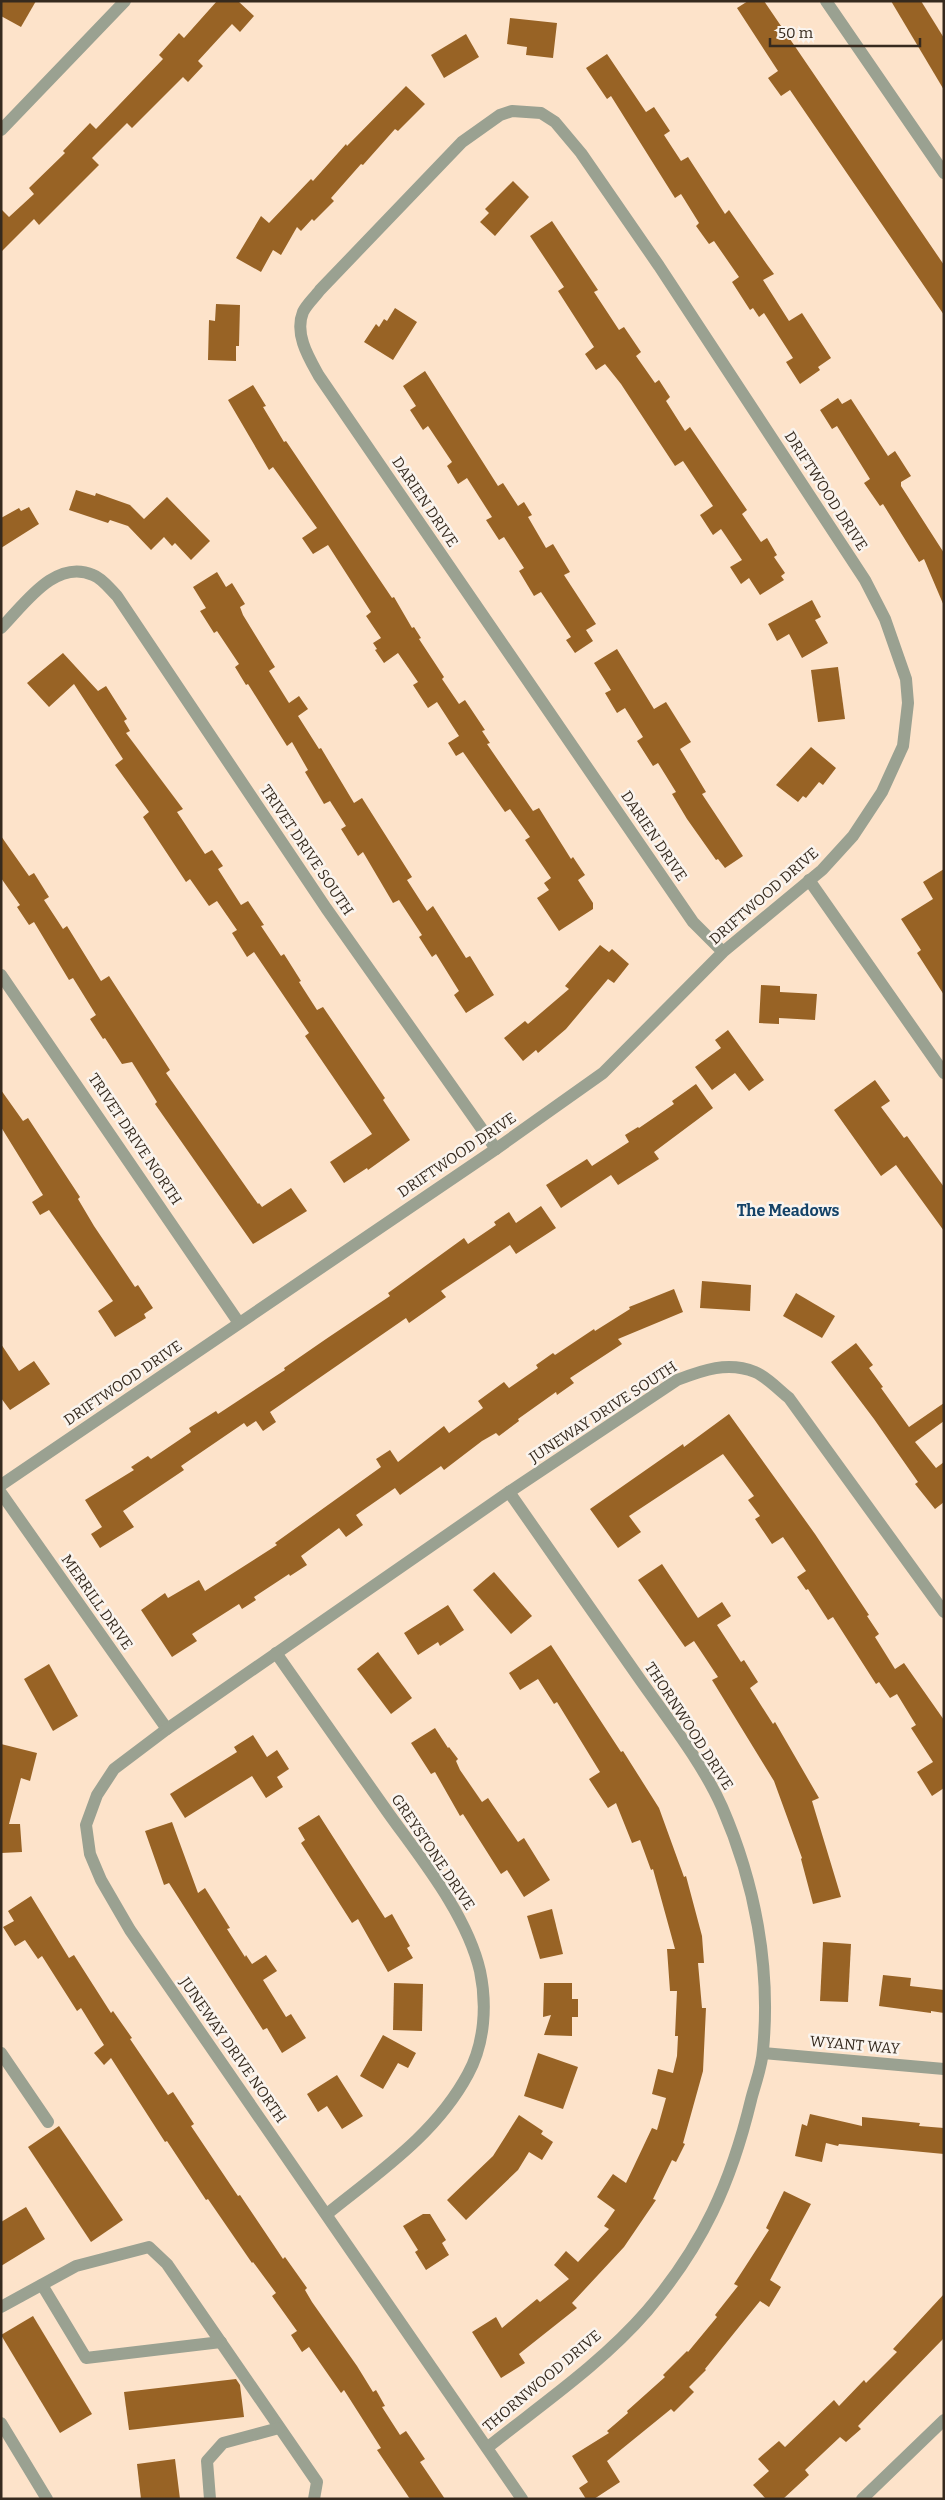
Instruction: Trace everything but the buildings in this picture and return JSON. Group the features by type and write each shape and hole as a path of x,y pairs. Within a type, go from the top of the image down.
{"street":[{"path":"1,130 125,1"},
{"path":"826,1 944,173"},
{"name":"DARIEN DRIVE","path":"528,111 512,111 500,114 462,142 320,290 303,312 300,330 305,350 319,376 693,922 723,952"},
{"name":"DRIFTWOOD DRIVE","path":"1,1485 496,1149 603,1073 723,952 809,880 853,836 882,792 903,746 908,703 906,678 885,619 854,564 659,266 580,153 555,122 541,113 528,111"},
{"name":"TRIVET DRIVE SOUTH","path":"1,628 46,582 65,572 95,575 117,596 326,908 496,1149"},
{"path":"809,880 944,1074"},
{"name":"TRIVET DRIVE NORTH","path":"1,975 240,1323"},
{"name":"JUNEWAY DRIVE SOUTH","path":"276,1653 509,1492 677,1380 709,1368 733,1367 756,1372 789,1398 944,1612"},
{"name":"THORNWOOD DRIVE","path":"488,2447 587,2369 646,2312 685,2261 717,2206 739,2150 763,2053 765,1995 759,1925 744,1868 721,1806 664,1712 509,1492"},
{"name":"MERRILL DRIVE","path":"1,1493 167,1729"},
{"name":"JUNEWAY DRIVE NORTH","path":"276,1653 167,1729 114,1769 97,1794 86,1826 90,1854 100,1880 130,1930 488,2447 522,2499"},
{"name":"GREYSTONE DRIVE","path":"276,1653 427,1867 465,1928 480,1970 485,2007 482,2035 469,2072 446,2110 415,2143 327,2214"},
{"path":"1,2053 48,2122"},
{"name":"WYANT WAY","path":"763,2053 944,2069"},
{"path":"1,2308 76,2266 149,2247 167,2264 317,2482 314,2499"},
{"path":"42,2285 86,2358 221,2342"},
{"path":"862,2499 944,2420"},
{"path":"1,2423 47,2499"},
{"path":"210,2499 207,2461 223,2444 280,2428"}],"district":[{"name":"The Meadows","path":"788,1210"}]}
